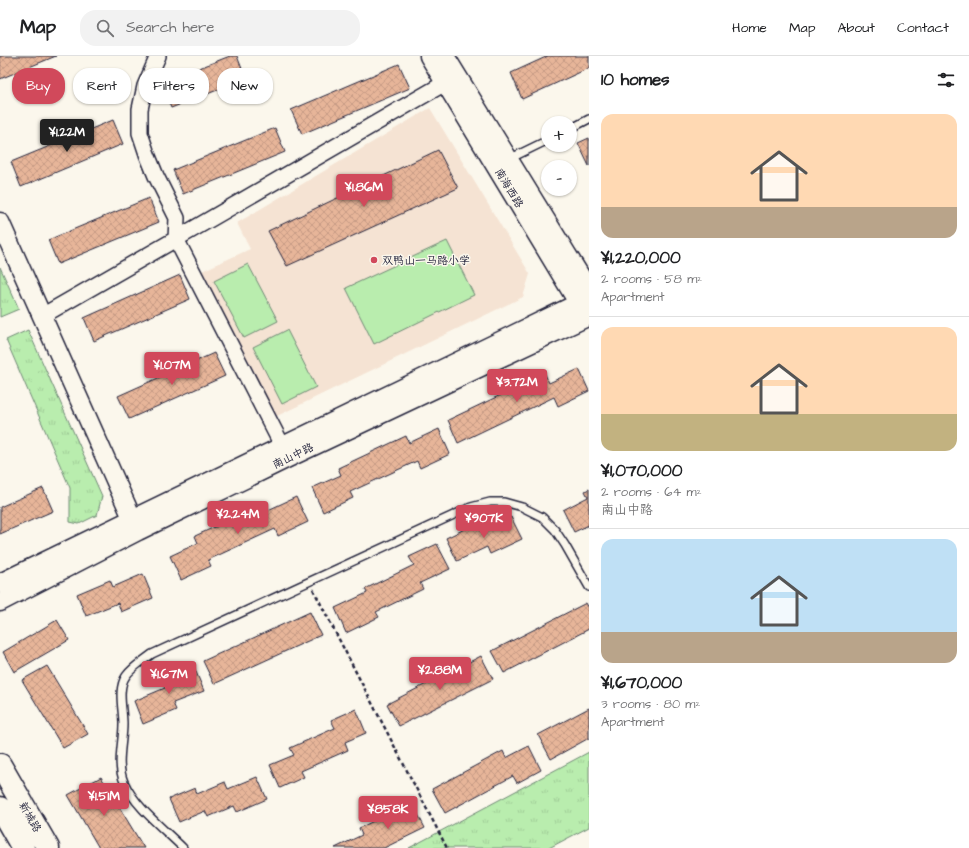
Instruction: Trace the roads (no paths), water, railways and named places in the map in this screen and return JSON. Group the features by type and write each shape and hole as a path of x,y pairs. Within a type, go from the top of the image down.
{"main road":[{"name":"新城路","path":"0,765 48,848"},
{"name":"新城路","path":"0,808 23,848"}],"street":[{"path":"158,56 145,86 140,109 140,133 147,154 177,218 176,239 285,452"},
{"name":"南海西路","path":"429,56 445,83 502,163"},
{"name":"南海西路","path":"444,56 502,163 587,307"},
{"path":"42,316 445,83"},
{"path":"0,222 135,525"},
{"name":"南山中路","path":"0,583 135,525 587,307"},
{"name":"南山中路","path":"0,602 135,525"}],"lane":[{"path":"577,125 589,119"},
{"path":"502,163 541,144"},
{"path":"183,848 148,814 132,795 124,782 120,770 123,724 121,692 125,677 138,664 152,654 471,508 490,502 504,502 542,517 565,545 589,587"}],"place":[{"name":"双鸭山一马路小学","path":"374,260"}]}
